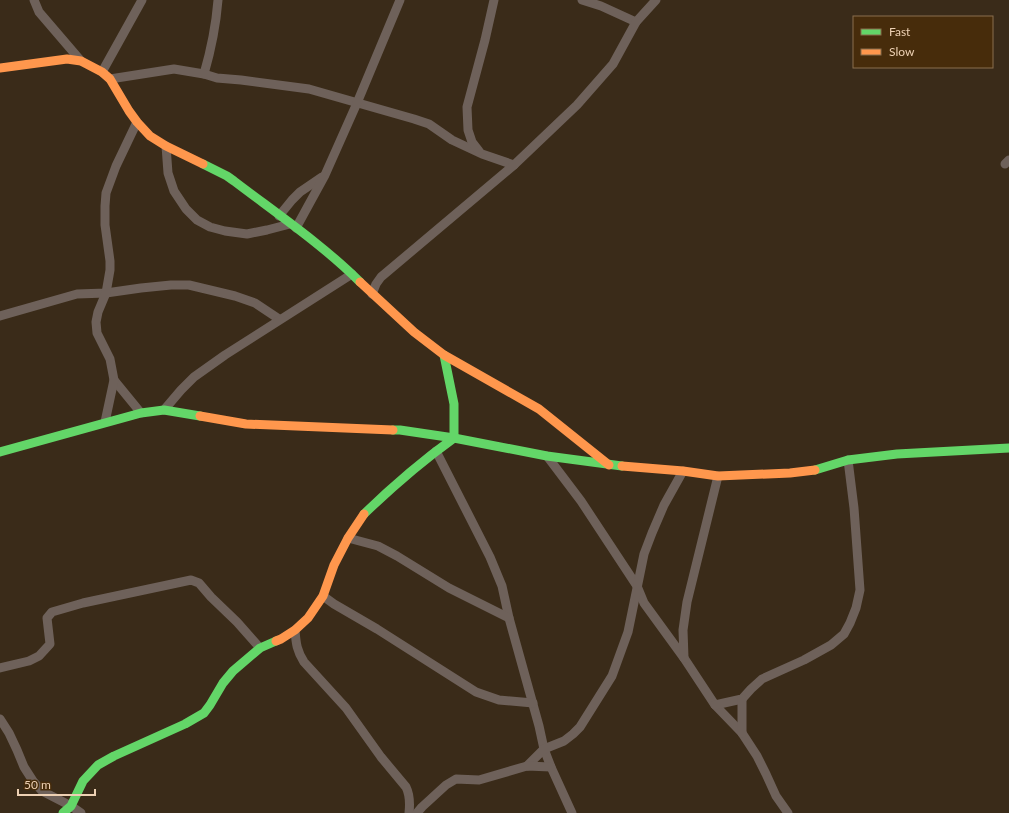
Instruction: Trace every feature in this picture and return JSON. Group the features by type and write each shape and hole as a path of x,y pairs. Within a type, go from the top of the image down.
{"street":[{"path":"34,0 39,12 81,61"},
{"path":"102,72 142,0"},
{"path":"204,74 210,53 217,15 218,0"},
{"path":"166,146 168,173 174,191 186,209 197,220 210,227 224,231 247,234 293,226 325,175 400,0"},
{"path":"482,154 472,142 468,130 466,107 485,40 494,0"},
{"path":"582,0 601,6 636,22"},
{"path":"372,294 381,277 514,165 577,105 613,64 636,22 656,0"},
{"path":"0,68 67,59 81,61 102,72 110,79 129,111 150,136 166,146 227,176 293,226 352,274 414,332 444,355 539,409 609,465"},
{"path":"110,79 174,69 204,74 217,78 309,89 429,124 452,140 482,154 514,165"},
{"path":"105,422 114,380 110,359 97,333 96,322 98,312 106,293 110,270 105,225 106,193 116,166 137,122"},
{"path":"279,216 300,192 325,175"},
{"path":"164,410 194,377 225,354 352,274"},
{"path":"0,316 78,294 106,293 171,285 189,285 235,296 254,303 280,319"},
{"path":"444,355 454,404 454,438"},
{"path":"114,380 141,413"},
{"path":"0,452 105,422 141,413 164,410 246,424 400,430 454,438 547,456 609,465 683,471 718,476 790,473 814,470 848,460 897,454 998,450 1009,448"},
{"path":"63,813 71,806 83,781 98,765 114,756 185,724 204,713 232,671 260,648 281,639 295,630 308,618 323,596 334,565 348,538 364,514 382,496 454,438"},
{"path":"436,451 490,557 502,586 509,618 533,703 544,749 550,767 572,813"},
{"path":"547,456 581,501 637,586 644,603 684,658 715,705 742,733 757,756 776,796 788,813"},
{"path":"715,705 742,699 762,679 804,660 831,645 844,634 850,623 856,608 860,590 854,508 848,460"},
{"path":"527,766 544,749 564,741 580,727 612,676 628,632 644,554 664,505 683,471"},
{"path":"684,658 683,630 687,602 718,476"},
{"path":"348,538 378,546 449,588 509,618"},
{"path":"0,668 29,661 39,656 50,644 47,618 52,612 83,603 191,580 199,583 260,648"},
{"path":"323,596 476,692 499,700 533,703"},
{"path":"295,630 296,646 304,662 346,708 381,757 406,787 409,792 409,813"},
{"path":"742,699 742,733"},
{"path":"0,720 14,744 24,767 33,781 42,791 81,813"},
{"path":"417,813 446,784 456,779 479,780 527,766 550,767"}],"traffic: fast":[{"path":"203,164 227,176 283,217 331,255 360,282"},
{"path":"364,514 408,474 454,438 454,404 444,355"},
{"path":"0,452 141,413 164,410 200,416"},
{"path":"393,430 454,438 547,456 622,466"},
{"path":"815,470 848,460 897,454 1009,448"},
{"path":"63,813 71,806 83,781 98,765 114,756 185,724 204,713 223,683 233,671 260,648 276,641"}],"traffic: slow":[{"path":"0,68 67,59 81,61 102,72 110,79 129,111 150,136 166,146 203,164"},
{"path":"360,282 414,332 444,355 539,409 609,465"},
{"path":"200,416 246,424 393,430"},
{"path":"622,466 683,471 718,476 790,473 815,470"},
{"path":"276,641 295,630 308,618 323,596 334,565 348,538 364,514"}]}
